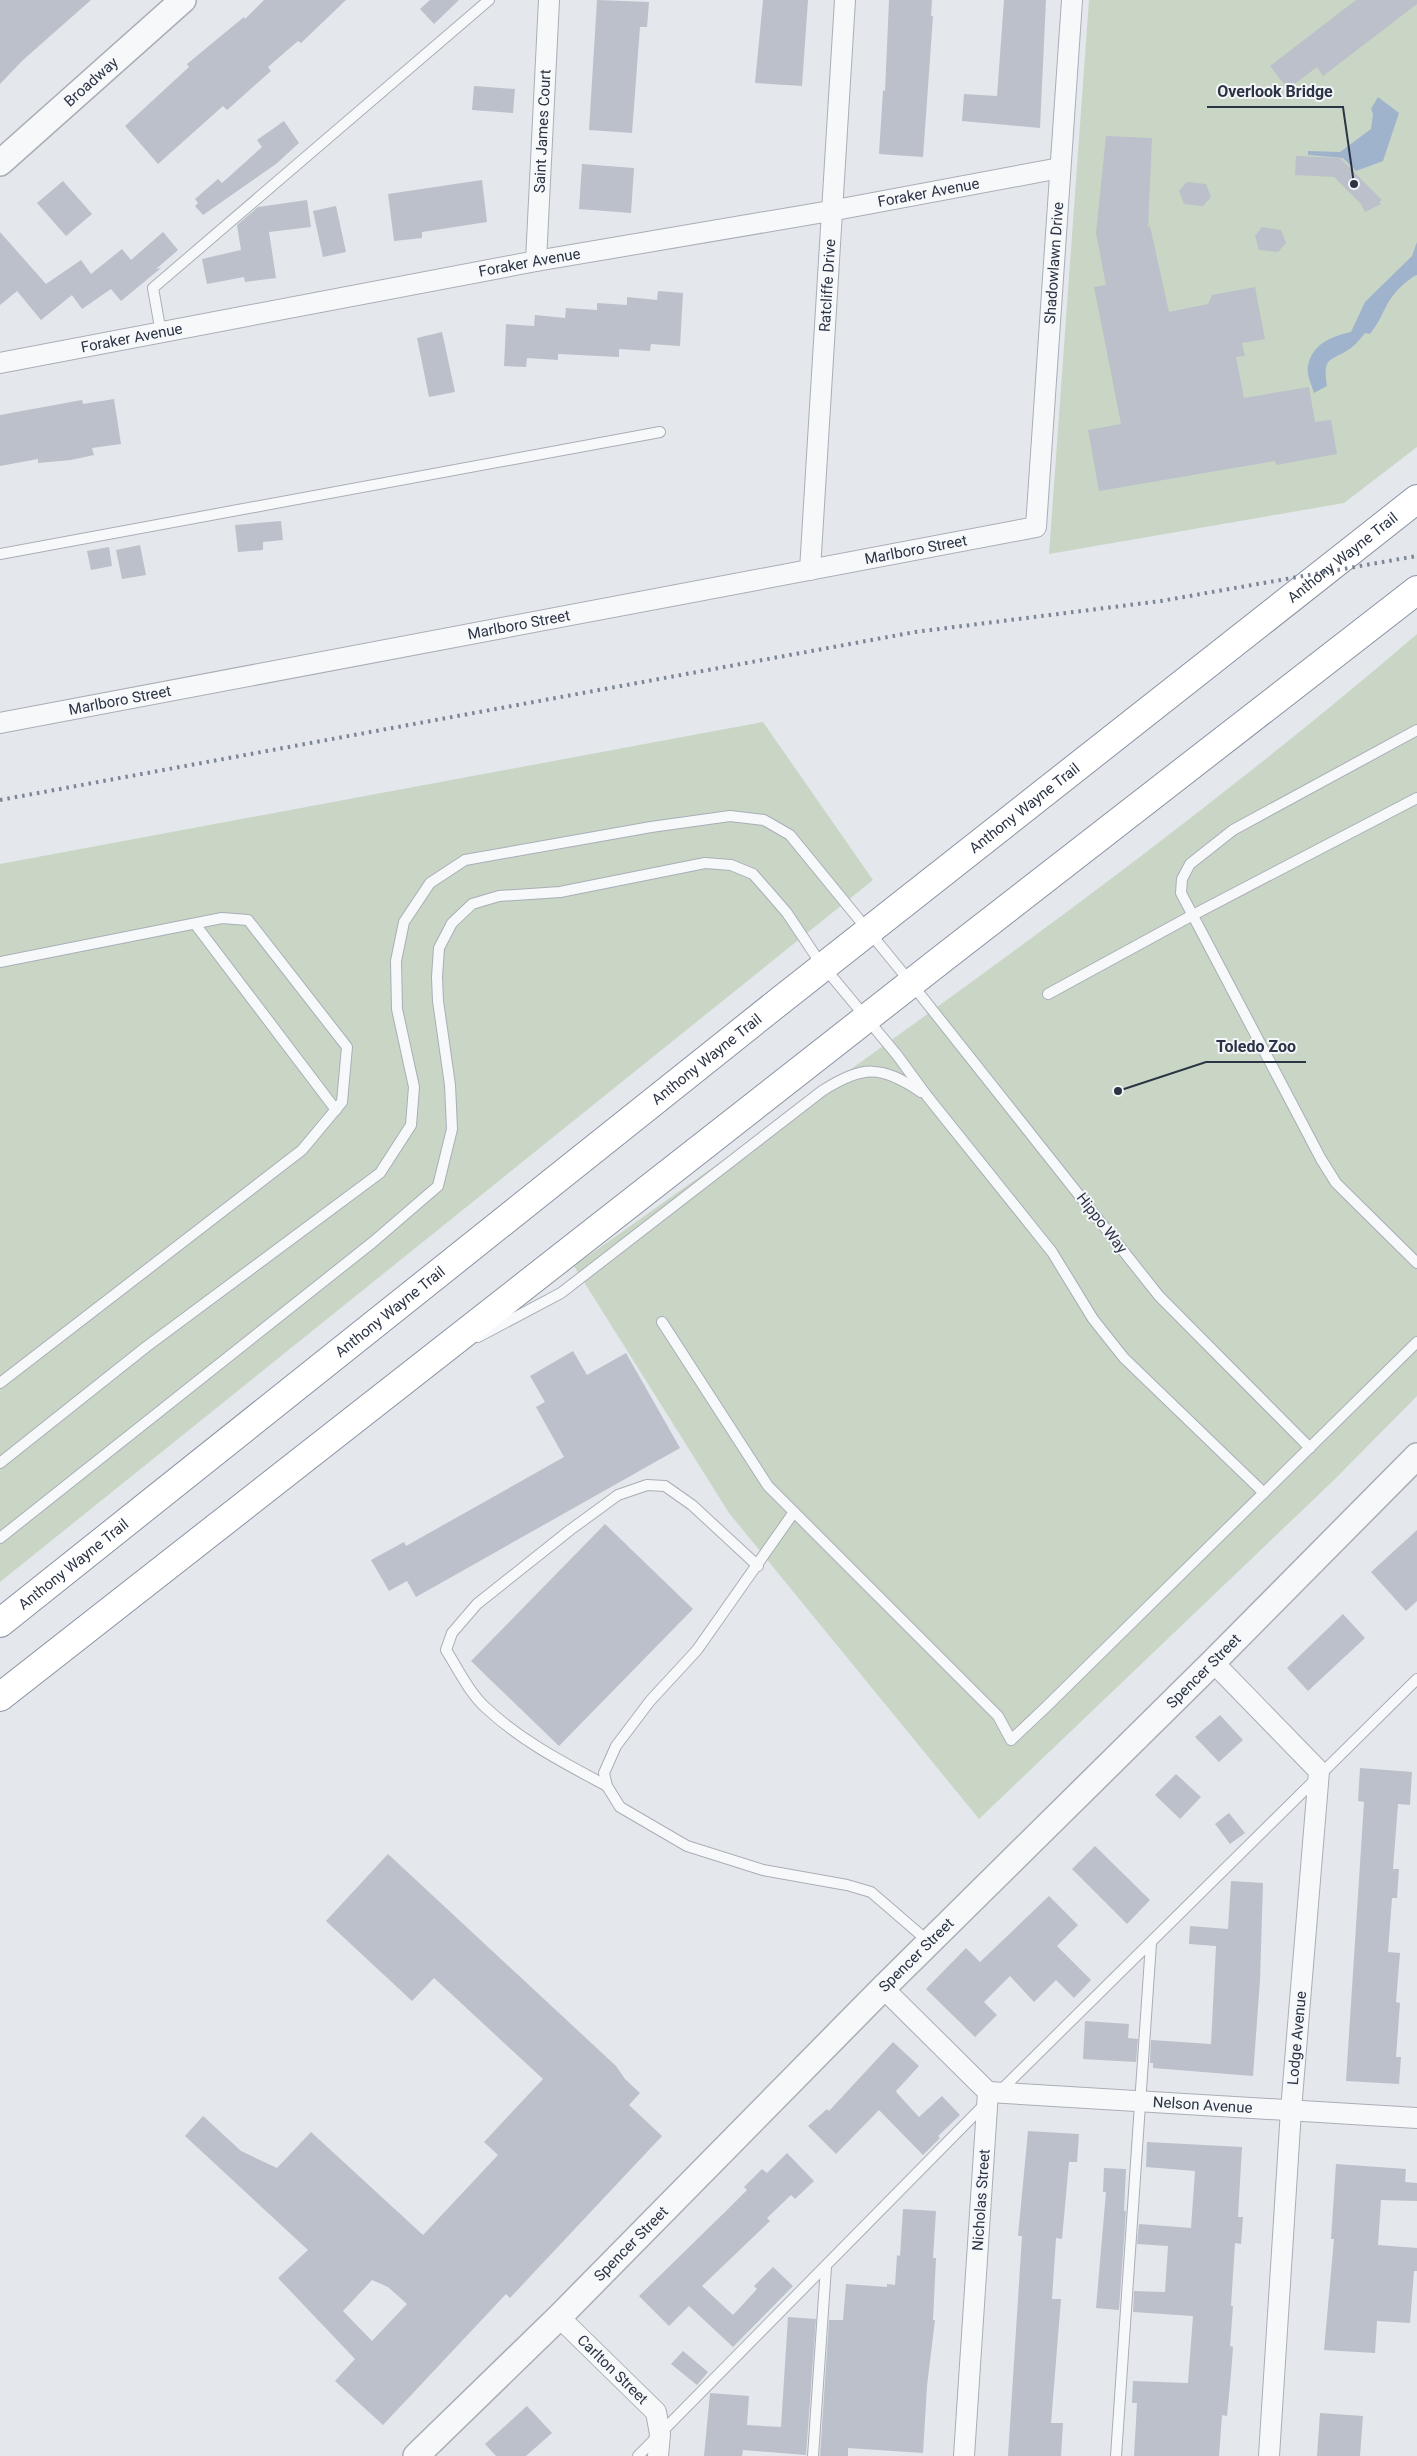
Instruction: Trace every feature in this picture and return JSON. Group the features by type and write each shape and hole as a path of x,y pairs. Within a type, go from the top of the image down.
{"highway":[{"name":"Anthony Wayne Trail","path":"0,1623 868,930 1417,499"},
{"path":"0,1698 866,1018 1417,590"}],"street":[{"name":"Broadway","path":"0,163 183,0"},
{"name":"Saint James Court","path":"536,262 550,0"},
{"name":"Ratcliffe Drive","path":"810,570 830,211 845,0"},
{"name":"Shadowlawn Drive","path":"1036,527 1072,0"},
{"name":"Foraker Avenue","path":"0,363 536,262 830,211 1060,168"},
{"name":"Marlboro Street","path":"0,723 1036,527"},
{"name":"Spencer Street","path":"416,2456 559,2317 883,1988 1213,1662 1417,1456"},
{"path":"1213,1662 1319,1771 1318,1779"},
{"name":"Lodge Avenue","path":"1269,2456 1291,2110 1318,1779"},
{"path":"883,1988 991,2095"},
{"name":"Nelson Avenue","path":"991,2095 1140,2101 1417,2118"},
{"name":"Nicholas Street","path":"964,2456 991,2095"},
{"name":"Carlton Street","path":"559,2317 656,2412 660,2434 658,2456"}],"lane":[{"path":"161,332 153,288 490,0"},
{"path":"0,554 660,432"},
{"path":"1417,730 1233,830 1190,864 1182,879 1181,893 1191,916 1320,1159 1336,1183 1417,1263"},
{"path":"1048,994 1191,916 1417,798"},
{"name":"Hippo Way","path":"0,1463 146,1347 380,1173 411,1126 414,1087 397,999 396,960 404,922 430,883 465,860 651,827 730,816 764,820 790,835 912,983 1159,1296 1310,1448"},
{"path":"0,1538 373,1242 438,1186 452,1129 450,1085 438,1001 437,977 439,948 452,923 472,904 499,896 560,892 705,863 731,865 752,874 768,891 787,913 823,966 897,1055 927,1096 1052,1252 1093,1319 1124,1358 1264,1493"},
{"path":"0,962 222,918 248,920 347,1047 342,1102 302,1150 0,1383"},
{"path":"195,924 336,1110"},
{"path":"418,1370 561,1293 822,1091 847,1075 872,1071 897,1076 927,1096"},
{"path":"662,1322 768,1486 998,1716 1011,1740 1046,1708 1417,1342"},
{"path":"607,1786 544,1752 485,1706 466,1683 446,1650 452,1633 477,1604 570,1530 618,1495 647,1485 665,1486 692,1505 758,1566"},
{"path":"794,1512 758,1566 697,1650 650,1701 616,1746 604,1773 607,1786 620,1807 687,1846 763,1870 847,1885 871,1892 929,1942"},
{"path":"638,2456 826,2267 991,2095 1318,1779 1417,1679"},
{"path":"1116,2456 1150,1943"},
{"path":"813,2456 826,2267"}],"green space":[{"path":"1089,0 1417,0 1417,447 1344,503 1049,554"},
{"path":"1417,634 1417,1396 1334,1480 979,1819 729,1513 574,1266 896,1037 1108,881 1316,719"},
{"path":"763,722 873,880 0,1582 0,864"}],"water":[{"path":"1378,97 1399,113 1383,161 1356,171 1343,158 1308,155 1308,151 1340,152 1371,129 1373,114 1371,109"},
{"path":"1417,242 1417,275 1412,277 1392,296 1370,334 1365,333 1351,348 1333,358 1327,364 1327,386 1314,393 1308,376 1308,369 1310,358 1314,352 1324,342 1351,332 1365,302 1412,256"}],"building":[{"path":"0,0 91,0 23,60 0,84"},
{"path":"264,0 346,0 301,43 298,41 268,67 271,71 227,110 223,106 158,164 125,126 189,67 187,64 244,17 245,19"},
{"path":"430,0 459,0 434,24 420,9"},
{"path":"597,0 649,2 647,27 640,27 632,133 589,130"},
{"path":"763,0 808,0 802,86 755,83"},
{"path":"889,0 932,0 931,16 933,16 923,157 879,154 883,90 885,91"},
{"path":"1004,0 1046,0 1040,128 962,121 964,94 997,96"},
{"path":"1356,0 1417,0 1417,4 1323,76 1317,67 1288,89 1270,66"},
{"path":"474,86 515,89 513,113 472,110"},
{"path":"284,121 299,143 276,164 203,215 195,206 198,203 195,199 218,179 222,183 262,147 257,140"},
{"path":"1106,136 1152,138 1148,228 1150,226 1169,312 1208,304 1212,295 1255,287 1265,339 1242,343 1245,356 1236,357 1244,398 1309,387 1315,422 1331,420 1337,454 1276,465 1275,461 1099,491 1088,430 1121,424 1094,287 1106,285 1096,233"},
{"path":"1296,156 1340,158 1382,200 1379,202 1381,204 1365,212 1361,204 1334,177 1295,175"},
{"path":"582,164 634,168 631,213 579,209"},
{"path":"482,180 487,222 422,232 422,238 394,241 388,194"},
{"path":"63,181 92,214 66,236 37,203"},
{"path":"1187,182 1206,184 1211,197 1203,206 1184,204 1179,191"},
{"path":"307,200 311,227 269,232 276,278 245,282 244,277 207,284 202,259 241,250 237,225 258,207"},
{"path":"336,206 346,252 323,257 313,211"},
{"path":"1262,227 1281,230 1286,243 1278,252 1259,250 1255,236"},
{"path":"0,232 46,284 81,260 91,274 122,249 131,260 163,232 178,250 156,269 161,268 121,301 111,289 82,309 72,295 41,320 17,291 0,305"},
{"path":"658,291 683,293 680,346 651,344 650,351 619,349 619,357 558,354 558,360 527,358 526,367 504,366 506,324 534,326 535,315 565,318 566,308 597,310 597,303 627,305 627,297 657,300"},
{"path":"442,332 455,392 429,397 417,338"},
{"path":"114,399 121,444 92,448 94,455 71,460 38,463 38,459 0,466 0,415 82,400 83,404"},
{"path":"281,521 283,540 263,542 263,550 238,552 235,525"},
{"path":"140,545 146,575 122,579 116,550"},
{"path":"109,547 112,566 91,570 87,551"},
{"path":"573,1351 587,1375 626,1353 680,1448 416,1597 407,1581 389,1591 371,1560 404,1542 406,1546 564,1457 536,1407 545,1402 530,1376"},
{"path":"605,1524 693,1609 559,1746 471,1661"},
{"path":"1417,1530 1417,1601 1406,1611 1371,1572"},
{"path":"1343,1614 1365,1638 1308,1691 1287,1668"},
{"path":"1220,1715 1243,1740 1219,1762 1195,1737"},
{"path":"1360,1768 1412,1772 1410,1805 1398,1804 1393,1869 1399,1869 1397,1898 1392,1898 1388,1952 1400,1953 1396,2002 1400,2003 1396,2057 1401,2057 1399,2084 1346,2081 1364,1802 1358,1801"},
{"path":"1176,1774 1201,1797 1180,1819 1155,1795"},
{"path":"1229,1813 1245,1833 1230,1844 1215,1824"},
{"path":"1095,1846 1150,1900 1127,1924 1072,1869"},
{"path":"388,1854 616,2066 625,2079 640,2093 629,2105 662,2136 510,2298 506,2294 383,2425 335,2381 355,2359 278,2278 308,2250 185,2136 203,2116 241,2151 277,2168 311,2132 423,2235 498,2155 484,2142 543,2079 434,1978 412,2001 326,1921","holes":["372,2280 388,2287 407,2304 372,2341 343,2311"]},
{"path":"1231,1881 1263,1883 1260,1980 1253,2076 1153,2068 1153,2063 1150,2063 1151,2040 1211,2044 1216,1946 1189,1944 1190,1926 1228,1929"},
{"path":"1049,1896 1078,1925 1057,1946 1091,1980 1074,1998 1056,1980 1034,2002 1010,1976 984,2002 997,2015 975,2037 926,1989 966,1948 980,1962"},
{"path":"1085,2021 1129,2024 1128,2038 1138,2039 1136,2062 1083,2059"},
{"path":"893,2042 919,2066 896,2091 919,2117 942,2096 960,2115 938,2136 940,2138 923,2155 879,2110 836,2154 808,2126 827,2109 829,2111"},
{"path":"1028,2131 1079,2134 1077,2162 1069,2162 1062,2239 1056,2238 1052,2299 1061,2299 1051,2423 1063,2423 1061,2456 1008,2456 1022,2236 1018,2236"},
{"path":"1147,2142 1242,2147 1238,2217 1243,2217 1241,2244 1235,2243 1231,2306 1233,2306 1230,2346 1233,2347 1231,2374 1227,2416 1222,2415 1219,2456 1134,2456 1137,2403 1132,2403 1133,2381 1188,2383 1193,2316 1133,2312 1134,2291 1165,2292 1168,2246 1137,2244 1139,2224 1191,2228 1195,2171 1146,2167"},
{"path":"787,2153 814,2181 795,2199 791,2195 767,2218 770,2221 702,2286 733,2315 757,2289 754,2286 773,2267 793,2286 733,2347 689,2306 669,2326 639,2296 747,2190 744,2187 762,2169 767,2173"},
{"path":"1336,2164 1406,2169 1405,2182 1417,2183 1417,2201 1381,2200 1378,2245 1417,2248 1417,2271 1414,2271 1410,2323 1377,2321 1375,2353 1324,2350 1334,2239 1331,2239"},
{"path":"1104,2168 1126,2169 1124,2211 1126,2211 1119,2310 1096,2308 1106,2192 1103,2192"},
{"path":"903,2209 936,2211 933,2258 936,2258 933,2320 935,2320 927,2386 923,2453 848,2448 848,2456 820,2456 829,2320 843,2320 846,2284 887,2287 887,2284 895,2285 897,2255 900,2256"},
{"path":"788,2317 816,2319 806,2455 743,2450 742,2456 704,2456 710,2393 749,2396 747,2425 781,2427"},
{"path":"683,2351 708,2372 697,2385 671,2364"},
{"path":"527,2406 552,2433 526,2456 496,2456 485,2444"},
{"path":"1320,2413 1363,2416 1360,2456 1317,2456"}],"railway":[{"path":"0,800 915,632 1161,601 1417,556"}],"place":[{"name":"Overlook Bridge","path":"1354,184"},
{"name":"Toledo Zoo","path":"1118,1091"}]}
